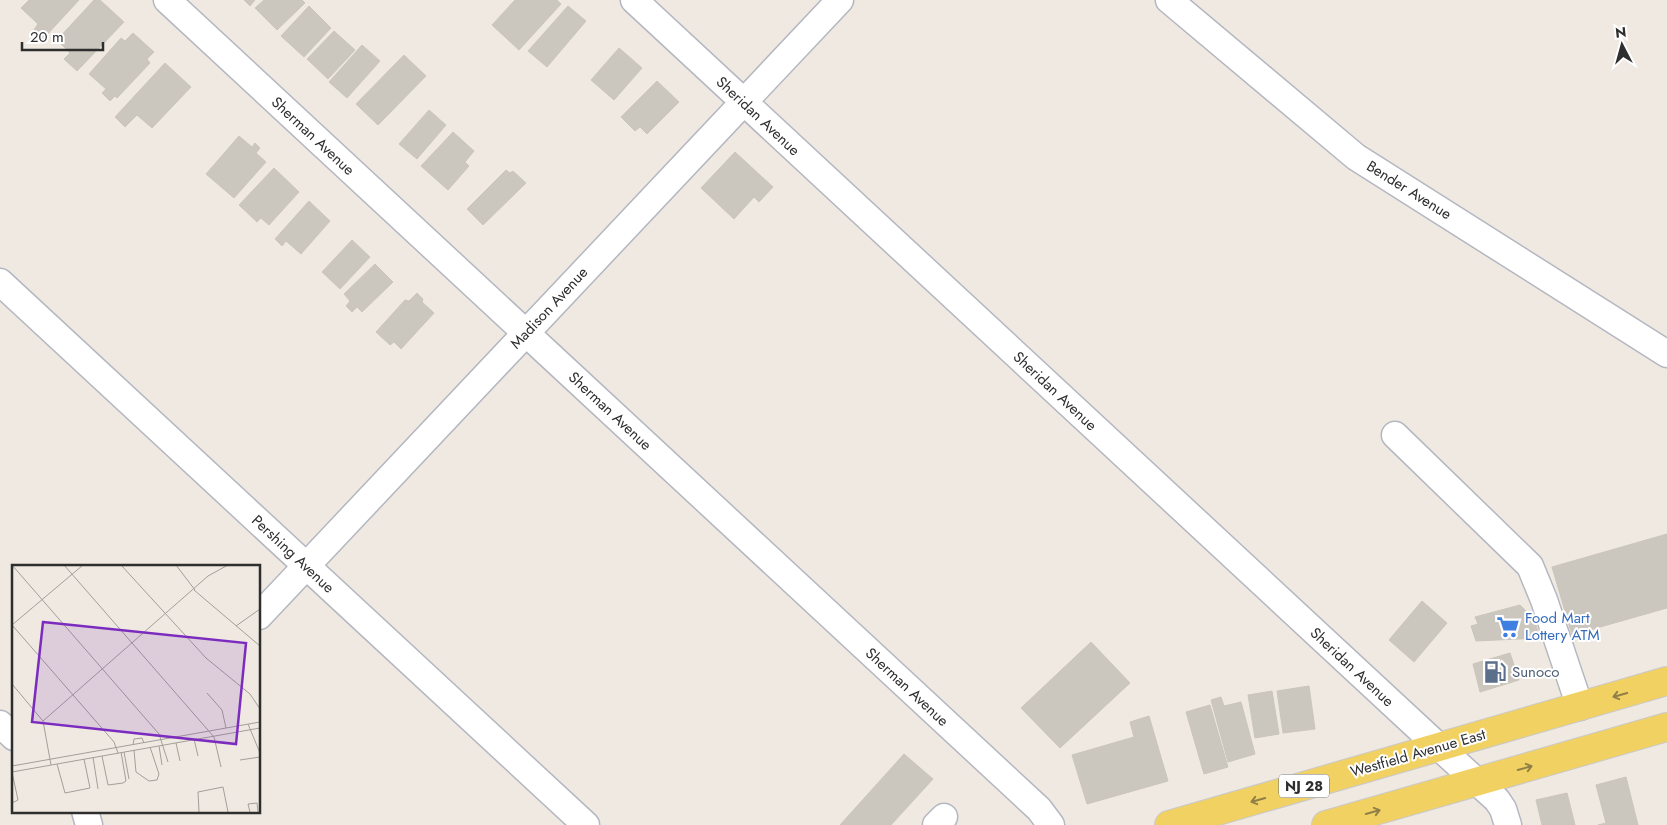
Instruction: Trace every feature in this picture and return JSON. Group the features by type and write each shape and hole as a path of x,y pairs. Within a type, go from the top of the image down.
{"main road":[{"name":"Westfield Avenue East","path":"1169,825 1667,681"},
{"path":"1327,825 1667,727"}],"street":[{"name":"Sherman Avenue","path":"167,0 1039,808 1050,825"},
{"name":"Sheridan Avenue","path":"634,0 1439,748 1478,781 1497,800 1503,809 1508,825"},
{"name":"Madison Avenue","path":"260,615 840,0"},
{"name":"Bender Avenue","path":"1169,0 1356,156 1667,354"},
{"name":"Pershing Avenue","path":"0,282 586,825"},
{"path":"1395,435 1530,566 1544,600 1580,707"},
{"path":"0,724 12,735"},
{"path":"85,812 89,825"}],"building":[{"path":"29,0 79,0 43,39 34,30 38,24 21,8"},
{"path":"94,0 100,0 124,22 77,71 64,59 70,53 57,40"},
{"path":"244,0 255,0 250,6"},
{"path":"264,0 302,0 305,3 277,30 255,8"},
{"path":"515,0 557,0 561,4 519,50 492,25"},
{"path":"309,6 331,28 304,57 281,36"},
{"path":"568,6 586,21 547,67 528,51"},
{"path":"334,31 355,50 328,79 307,59"},
{"path":"133,33 154,52 147,59 150,63 117,98 115,96 110,101 102,93 106,89 89,74 121,38 125,41"},
{"path":"362,45 380,61 347,98 329,82"},
{"path":"619,48 642,68 614,100 591,80"},
{"path":"404,55 426,76 378,125 356,104"},
{"path":"165,63 191,87 152,128 137,115 125,127 115,117"},
{"path":"657,81 679,102 647,134 640,127 635,131 621,117"},
{"path":"429,110 446,125 417,159 399,144"},
{"path":"453,132 474,151 465,162 469,166 448,190 421,166"},
{"path":"239,136 252,147 255,143 260,148 256,153 266,162 234,198 206,174"},
{"path":"735,152 773,187 759,202 754,197 734,219 701,188"},
{"path":"274,168 299,192 269,225 261,218 257,222 239,205"},
{"path":"506,170 510,173 513,171 526,183 483,225 467,209"},
{"path":"309,201 330,221 301,254 286,241 282,246 275,239"},
{"path":"352,240 370,257 340,289 322,272"},
{"path":"375,264 393,282 362,312 357,307 352,312 346,306 350,301 344,294"},
{"path":"417,293 423,299 422,302 434,313 401,349 394,342 390,345 376,332 405,300 409,301"},
{"path":"1667,534 1667,608 1572,635 1552,567"},
{"path":"1422,601 1447,623 1414,662 1389,640"},
{"path":"1520,605 1534,619 1540,638 1476,641 1471,626 1478,624 1475,617"},
{"path":"1091,642 1130,683 1060,748 1021,708"},
{"path":"1510,653 1519,680 1480,692 1473,664"},
{"path":"1309,686 1315,729 1283,733 1277,691"},
{"path":"1272,691 1279,734 1255,738 1248,695"},
{"path":"1221,697 1224,706 1241,702 1255,754 1228,762 1211,700"},
{"path":"1210,705 1228,767 1204,774 1186,712"},
{"path":"1149,716 1168,781 1087,804 1072,755 1134,737 1130,722"},
{"path":"904,754 933,779 891,825 840,825"},
{"path":"1626,777 1638,825 1598,825 1606,823 1596,785"},
{"path":"1567,793 1575,825 1542,825 1536,800"}],"place":[{"name":"Food Mart Lottery ATM","path":"1508,627"},
{"name":"Sunoco","path":"1495,672"}]}
